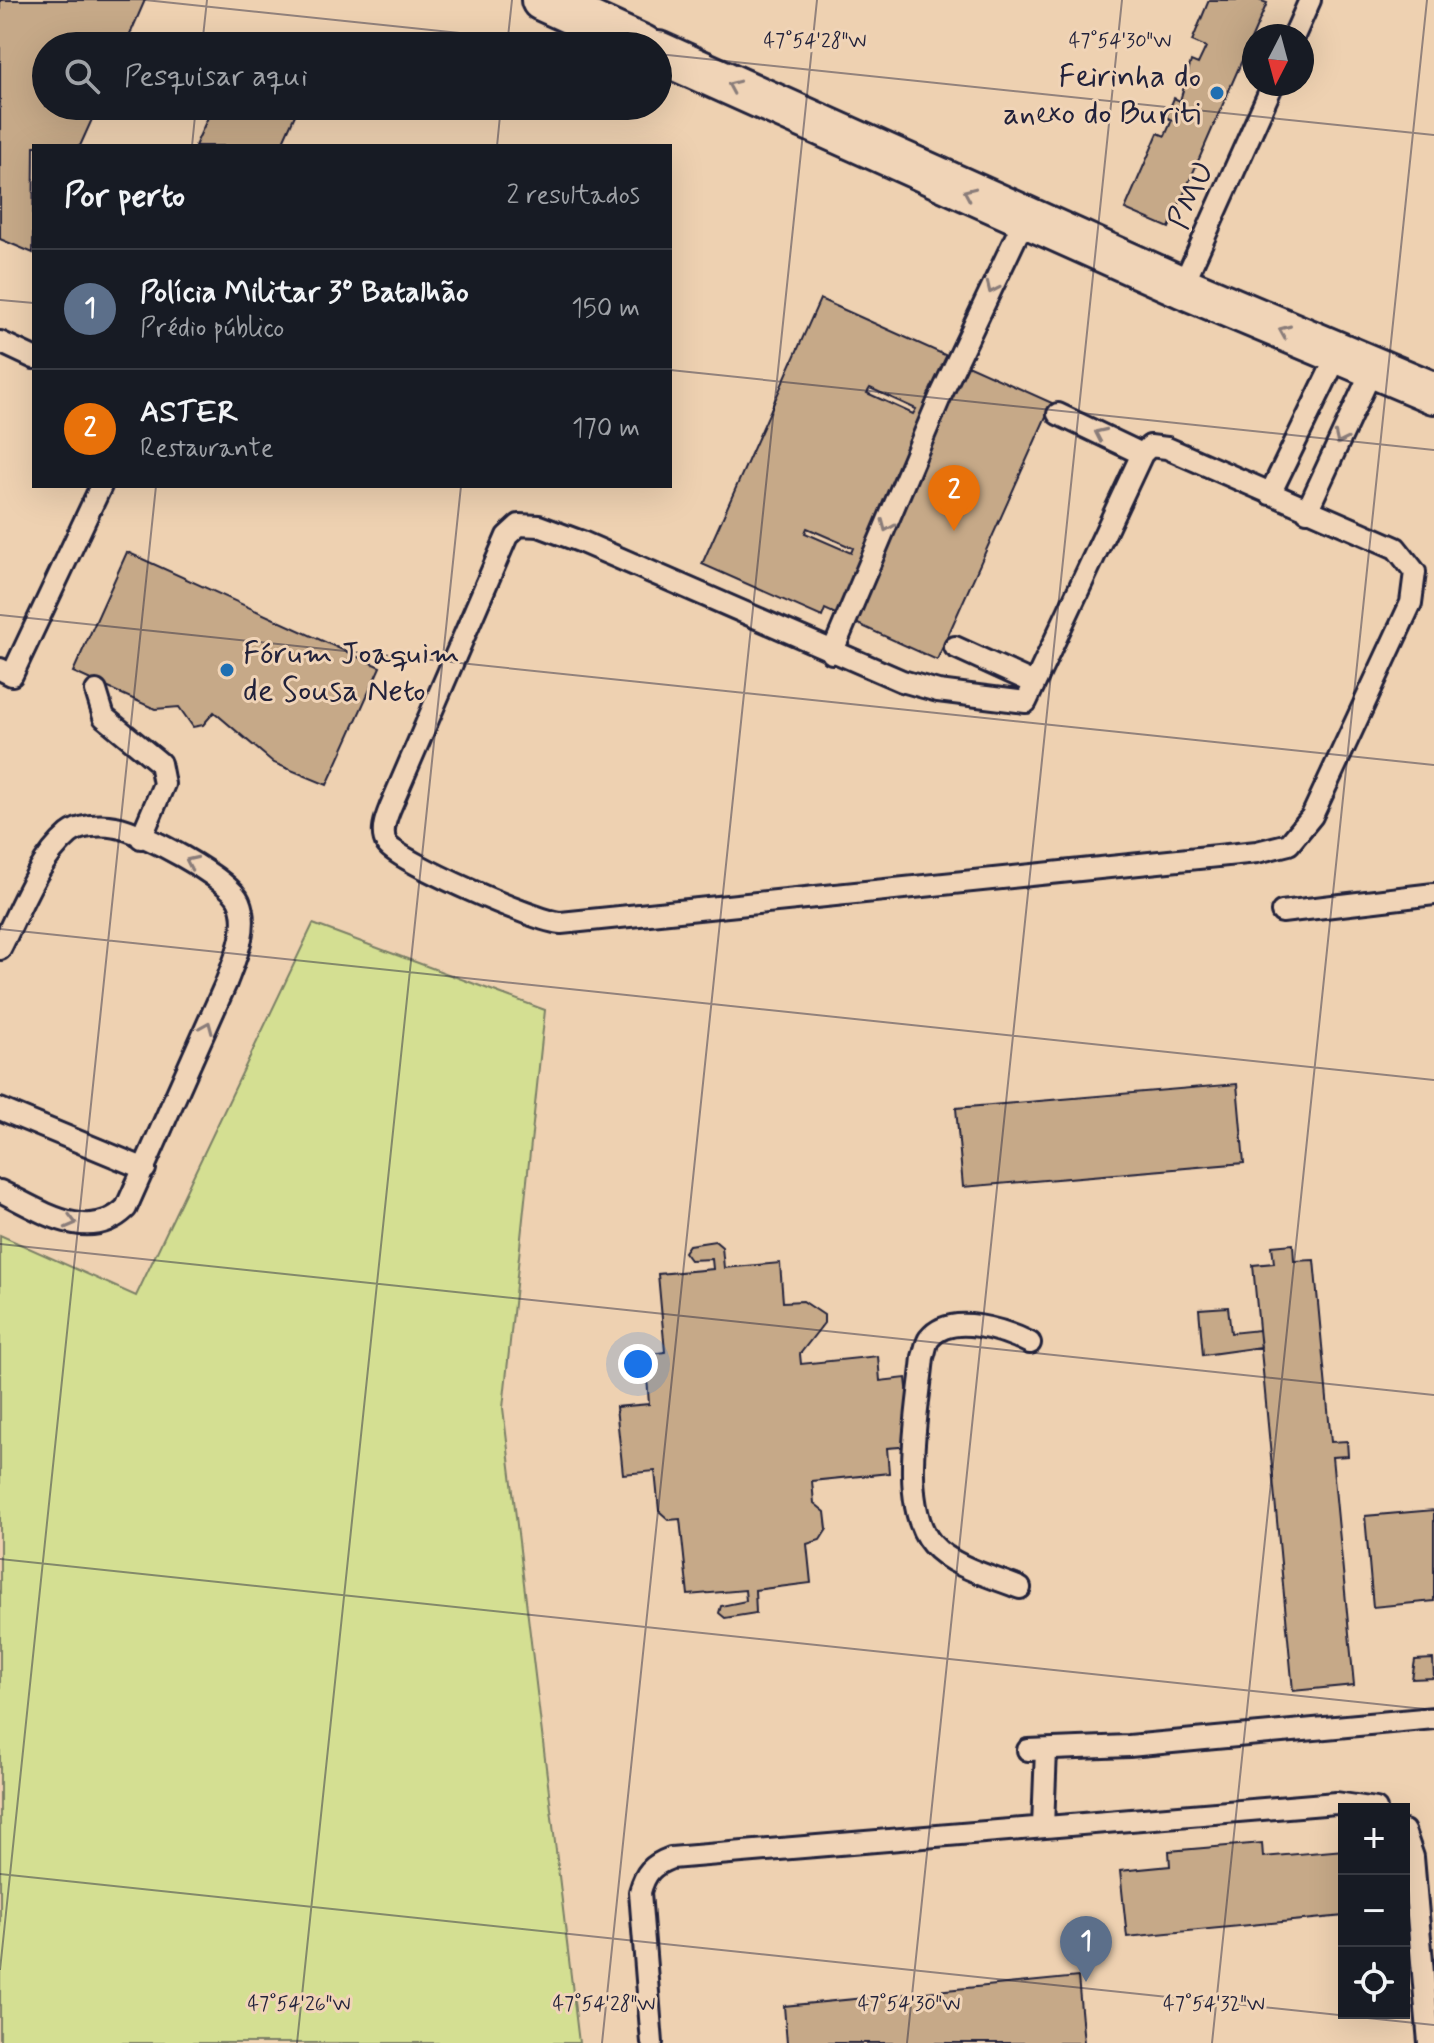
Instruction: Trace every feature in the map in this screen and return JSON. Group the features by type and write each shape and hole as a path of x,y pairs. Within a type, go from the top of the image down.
{"street":[{"path":"542,0 612,32"},
{"path":"672,58 1182,287 1434,393"}],"lane":[{"path":"1299,24 1310,0"},
{"name":"PMU","path":"1182,287 1268,96"},
{"path":"832,653 941,395 1025,218"},
{"path":"0,342 32,357"},
{"path":"1307,511 1356,361"},
{"path":"1270,494 1356,361"},
{"path":"1058,414 1142,454"},
{"path":"1150,446 1167,448 1396,548 1415,572 1411,603 1312,816 1289,844 1257,852 561,923 540,919 460,884 397,853 386,844 384,834 390,808 507,536 519,525 539,526 582,542 832,653 938,691 1030,693 1142,454 1150,446"},
{"path":"0,669 12,675 100,488"},
{"path":"955,647 1030,693"},
{"path":"96,691 104,717 160,763 164,784 141,838"},
{"path":"0,949 42,868 69,834 96,826 118,827 225,882 238,900 243,916 236,957 126,1208 113,1221 98,1226 77,1225 0,1191"},
{"path":"1282,912 1434,894"},
{"path":"0,1109 145,1169"},
{"path":"1020,1588 960,1563 933,1545 918,1521 913,1496 923,1357 929,1339 946,1328 982,1325 1001,1329 1030,1343"},
{"path":"1043,1826 1037,1750 1144,1745 1434,1718"},
{"path":"652,2043 640,1892 644,1876 656,1864 690,1854 1338,1803"},
{"path":"1410,1848 1429,2043"}],"green space":[{"path":"313,924 545,1010 503,1408 579,2043 0,2043 0,1235 136,1296"}],"building":[{"path":"0,0 145,0 131,32 32,32 32,120 92,120 81,144 32,144 32,253 0,239"},
{"path":"1209,0 1259,0 1267,3 1258,24 1242,24 1242,60 1169,228 1125,209 1158,133 1165,136 1172,120 1166,117 1174,98 1180,101 1191,61 1198,64 1206,47 1192,41"},
{"path":"207,120 293,120 282,144 196,144"},
{"path":"820,299 1052,403 937,660 825,609 822,617 702,564","holes":["870,388 916,409 913,414 867,393","807,528 853,548 851,553 805,533"]},
{"name":"Fórum Joaquim de Sousa Neto","path":"127,552 380,667 327,785 274,763 214,712 203,725 193,727 179,707 155,709 73,672"},
{"path":"1237,1084 1244,1163 963,1187 956,1108"},
{"path":"715,1241 722,1247 724,1268 780,1263 783,1302 803,1301 824,1315 824,1323 800,1354 801,1364 878,1356 880,1381 906,1378 913,1446 887,1448 889,1473 812,1481 814,1503 825,1512 827,1529 820,1540 807,1544 811,1583 755,1590 756,1613 725,1618 719,1613 721,1606 746,1601 745,1590 688,1595 680,1519 669,1520 659,1511 655,1471 623,1474 616,1407 649,1404 646,1364 652,1354 665,1352 658,1274 713,1269 712,1259 690,1260 684,1252 689,1245"},
{"path":"1293,1244 1294,1261 1314,1260 1331,1442 1347,1441 1348,1456 1332,1457 1354,1685 1293,1691 1253,1265 1274,1263 1272,1246"},
{"path":"1228,1307 1231,1333 1259,1330 1261,1347 1203,1355 1199,1309"},
{"path":"1434,1510 1434,1601 1373,1607 1365,1516"},
{"path":"1433,1659 1434,1678 1412,1679 1415,1660"},
{"path":"1262,1843 1263,1857 1338,1851 1338,1917 1127,1937 1120,1871 1170,1866 1169,1851"},
{"path":"1078,1977 1084,2043 787,2043 784,2006"}],"place":[{"name":"Feirinha do anexo do Buriti","path":"1217,93"},
{"name":"ASTER","path":"954,531"},
{"name":"Fórum Joaquim de Sousa Neto","path":"227,670"},
{"name":"Polícia Militar 3º Batalhão","path":"1086,1982"}]}
